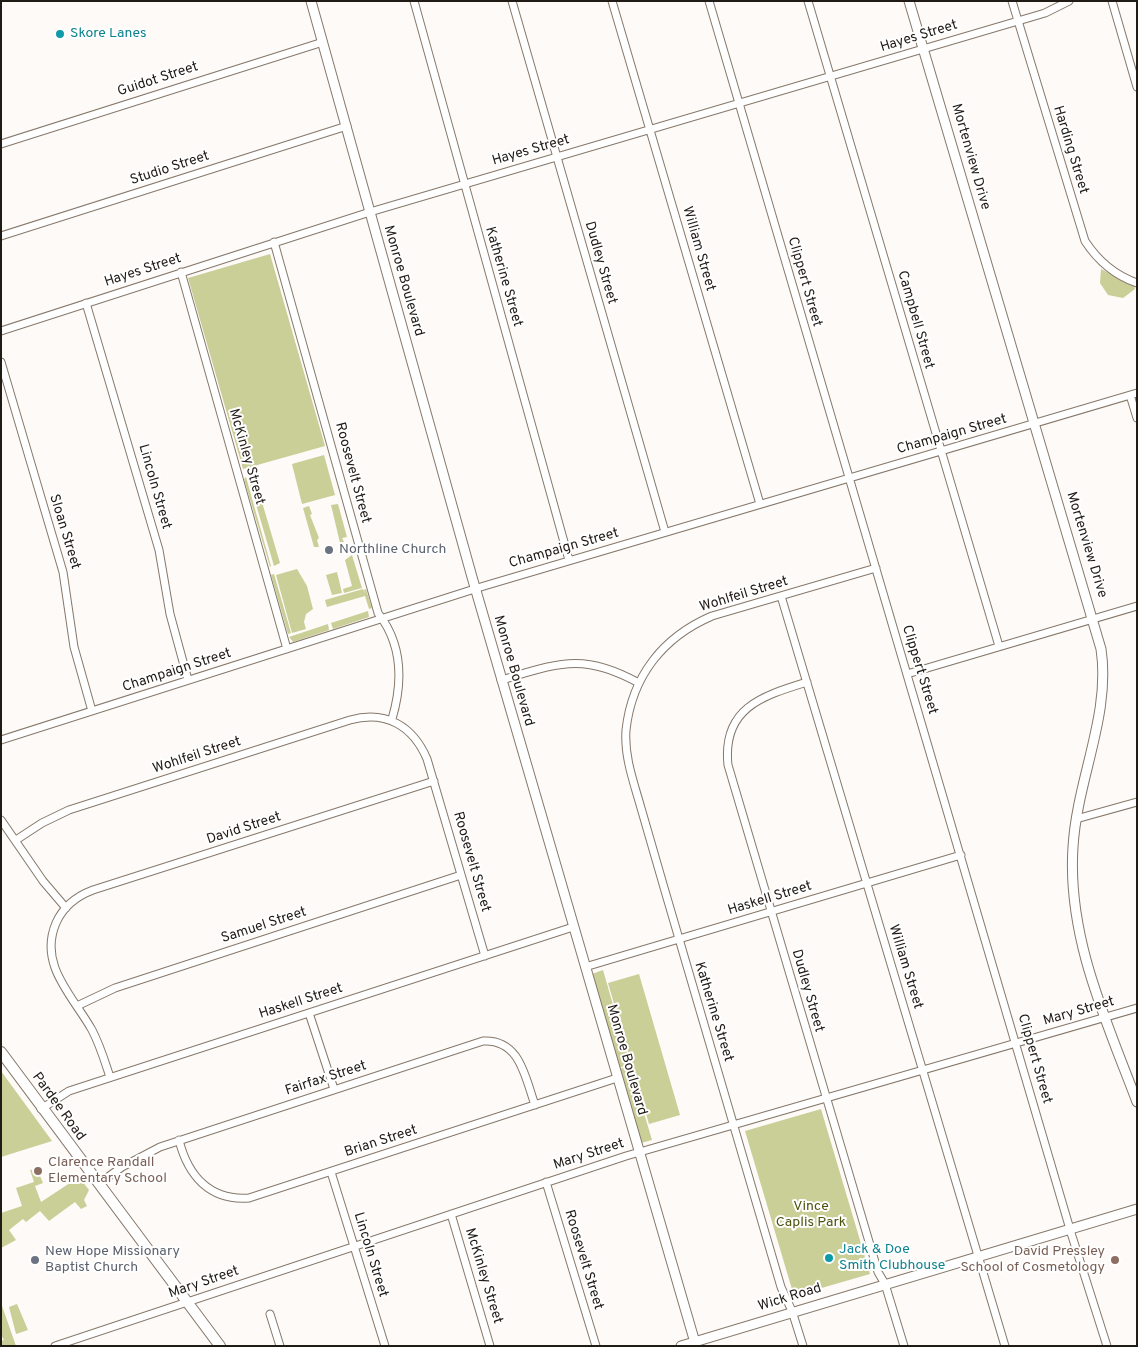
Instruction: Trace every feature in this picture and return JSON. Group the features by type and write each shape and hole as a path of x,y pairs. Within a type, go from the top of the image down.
{"main road":[{"name":"Pardee Road","path":"1,1052 41,1109 220,1346"}],"street":[{"name":"Monroe Boulevard","path":"311,1 501,680 695,1344"},
{"name":"Katherine Street","path":"414,1 570,560"},
{"name":"Dudley Street","path":"512,1 665,532"},
{"name":"William Street","path":"612,1 760,504"},
{"name":"Clippert Street","path":"709,1 1070,1230 1107,1346"},
{"name":"Campbell Street","path":"808,1 998,646"},
{"name":"Mortenview Drive","path":"909,1 1093,619 1103,666 1104,686 1100,713 1080,789 1072,874 1076,921 1084,956 1137,1102"},
{"name":"Harding Street","path":"1012,1 1085,241 1103,264 1120,276 1137,283"},
{"name":"Hayes Street","path":"1,331 370,212 1018,21 1044,13 1068,1"},
{"path":"1112,1 1137,87"},
{"name":"Guidot Street","path":"1,144 323,42"},
{"name":"Studio Street","path":"1,236 347,126"},
{"name":"Roosevelt Street","path":"274,242 378,613 388,628 398,660 399,695 392,720 404,726 421,744 434,781 485,956"},
{"name":"McKinley Street","path":"181,272 287,649"},
{"name":"Lincoln Street","path":"86,303 159,550 170,614 188,680"},
{"name":"Sloan Street","path":"1,362 64,572 72,634 92,711"},
{"path":"1133,394 1137,418"},
{"name":"Champaign Street","path":"1,740 475,588 1133,394"},
{"name":"Wohlfeil Street","path":"639,683 648,665 658,652 686,629 712,616 876,568"},
{"name":"William Street","path":"781,596 1005,1346"},
{"path":"907,674 1137,606"},
{"path":"501,680 548,666 568,662 588,662 607,667 639,683"},
{"name":"Dudley Street","path":"806,682 768,694 751,704 736,722 728,746 730,772 878,1272 885,1284 904,1346"},
{"name":"Katherine Street","path":"639,683 629,710 626,733 627,755 785,1299 792,1311 803,1346"},
{"name":"Wohlfeil Street","path":"16,840 42,823 69,810 350,720 373,716 392,720"},
{"name":"David Street","path":"66,908 78,897 93,890 434,781"},
{"path":"1076,819 1137,802"},
{"path":"1,820 43,881 66,908 52,931 51,963 57,977 94,1033 110,1078"},
{"name":"Haskell Street","path":"585,967 961,855"},
{"name":"Samuel Street","path":"77,1006 115,988 462,876"},
{"name":"Haskell Street","path":"41,1109 69,1091 573,927"},
{"name":"Mary Street","path":"55,1346 68,1344 187,1302 638,1152 1137,1008"},
{"path":"308,1013 334,1089"},
{"name":"Fairfax Street","path":"98,1184 141,1156 179,1140 478,1042 490,1041 505,1045 517,1056 535,1105"},
{"name":"Brian Street","path":"179,1140 186,1162 195,1177 211,1191 228,1197 256,1197 617,1078"},
{"name":"Lincoln Street","path":"330,1172 385,1346"},
{"name":"Roosevelt Street","path":"546,1182 596,1346"},
{"name":"Wick Road","path":"682,1346 695,1344 792,1311 1137,1209"},
{"name":"McKinley Street","path":"450,1214 490,1346"},
{"path":"270,1314 280,1346"}],"green space":[{"path":"270,254 325,446 243,469 188,278"},
{"path":"1101,269 1134,286 1135,289 1123,298 1108,295 1100,283"},
{"path":"324,455 335,495 302,504 292,464"},
{"path":"254,475 280,563 274,566 248,477"},
{"path":"246,477 271,566 270,567 244,479"},
{"path":"338,504 347,537 342,538 344,542 340,543 331,505"},
{"path":"309,506 312,514 310,515 319,538 317,540 319,547 314,547 303,508"},
{"path":"352,555 362,588 344,593 343,589 352,586 345,560"},
{"path":"297,569 307,586 313,609 306,614 304,622 306,629 292,633 276,575"},
{"path":"337,572 342,593 332,595 326,575"},
{"path":"274,574 291,633 288,634 271,575"},
{"path":"363,589 365,594 364,590 366,589 372,608 369,609 365,596 327,607 325,600"},
{"path":"368,611 369,617 333,629 331,623"},
{"path":"328,624 329,630 293,642 289,637"},
{"path":"603,970 630,1064 619,1068 592,974"},
{"path":"639,974 680,1115 649,1124 608,983"},
{"path":"630,1066 652,1140 641,1143 619,1069"},
{"path":"1,1071 52,1141 1,1157"},
{"name":"Vince Caplis Park","path":"821,1109 870,1274 794,1296 745,1131"},
{"path":"37,1169 43,1183 35,1186 41,1202 79,1177 89,1190 84,1200 87,1206 81,1209 75,1202 49,1221 40,1211 26,1222 23,1219 9,1230 16,1240 1,1248 1,1213 22,1206 16,1188 34,1182 30,1170"},
{"path":"1,1303 16,1346 1,1346 1,1341 4,1340 1,1335"},
{"path":"17,1304 28,1330 16,1334 9,1307"}],"place":[{"name":"Skore Lanes","path":"60,34"},
{"name":"Northline Church","path":"329,550"},
{"name":"Clarence Randall Elementary School","path":"38,1171"},
{"name":"Jack & Doe Smith Clubhouse","path":"829,1258"},
{"name":"New Hope Missionary Baptist Church","path":"35,1260"},
{"name":"David Pressley School of Cosmetology","path":"1115,1260"}]}
